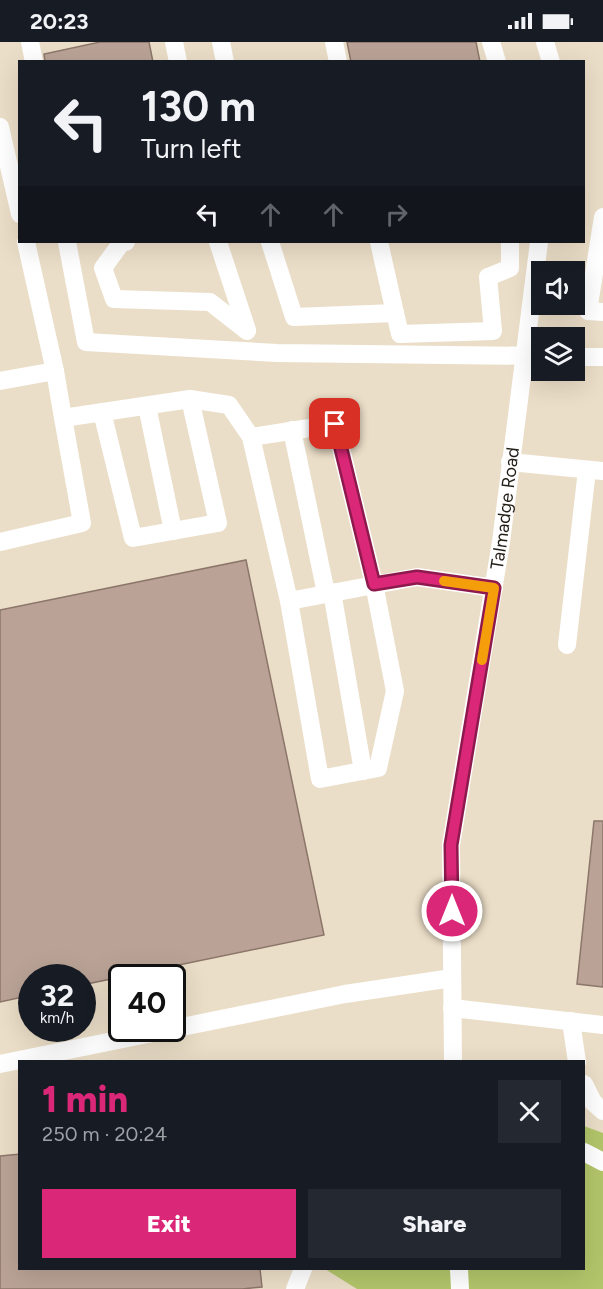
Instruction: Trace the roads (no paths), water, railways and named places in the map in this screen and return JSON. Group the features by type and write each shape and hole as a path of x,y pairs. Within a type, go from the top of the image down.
{"street":[{"path":"30,42 34,60"},
{"path":"174,42 178,60"},
{"path":"221,42 225,60"},
{"path":"334,42 338,60"},
{"path":"491,42 496,60"},
{"path":"545,42 551,60"},
{"path":"558,60 560,42"},
{"path":"0,127 18,205"},
{"path":"603,217 588,311 603,312"},
{"path":"0,542 82,523 55,371 26,243"},
{"path":"67,243 86,342 254,352 531,356"},
{"path":"121,243 103,268 114,299 210,302 247,331"},
{"path":"218,243 254,352"},
{"path":"270,243 294,317 395,313"},
{"path":"379,243 400,334 493,331 488,276 510,268 510,243"},
{"name":"Talmadge Road","path":"535,327 539,243"},
{"path":"585,357 603,357"},
{"name":"Talmadge Road","path":"453,1060 451,845 494,588 510,462 531,365"},
{"path":"0,381 55,371"},
{"path":"63,418 190,399 229,405 251,436 289,601 320,779 378,768 395,691 374,584 335,424 251,436"},
{"path":"102,412 133,538 218,523 190,399"},
{"path":"147,406 173,531"},
{"path":"292,430 329,593 363,771"},
{"path":"510,462 595,471 567,645"},
{"path":"289,601 417,577 494,588"},
{"path":"186,1026 345,994 452,978"},
{"path":"452,1008 603,1025"},
{"path":"571,1021 577,1060"},
{"path":"20,1060 108,1042"},
{"path":"0,1064 18,1060"},
{"path":"585,1086 593,1102 603,1111"},
{"path":"585,1153 603,1162"},
{"path":"295,1289 303,1270"},
{"path":"459,1270 460,1289"}]}
